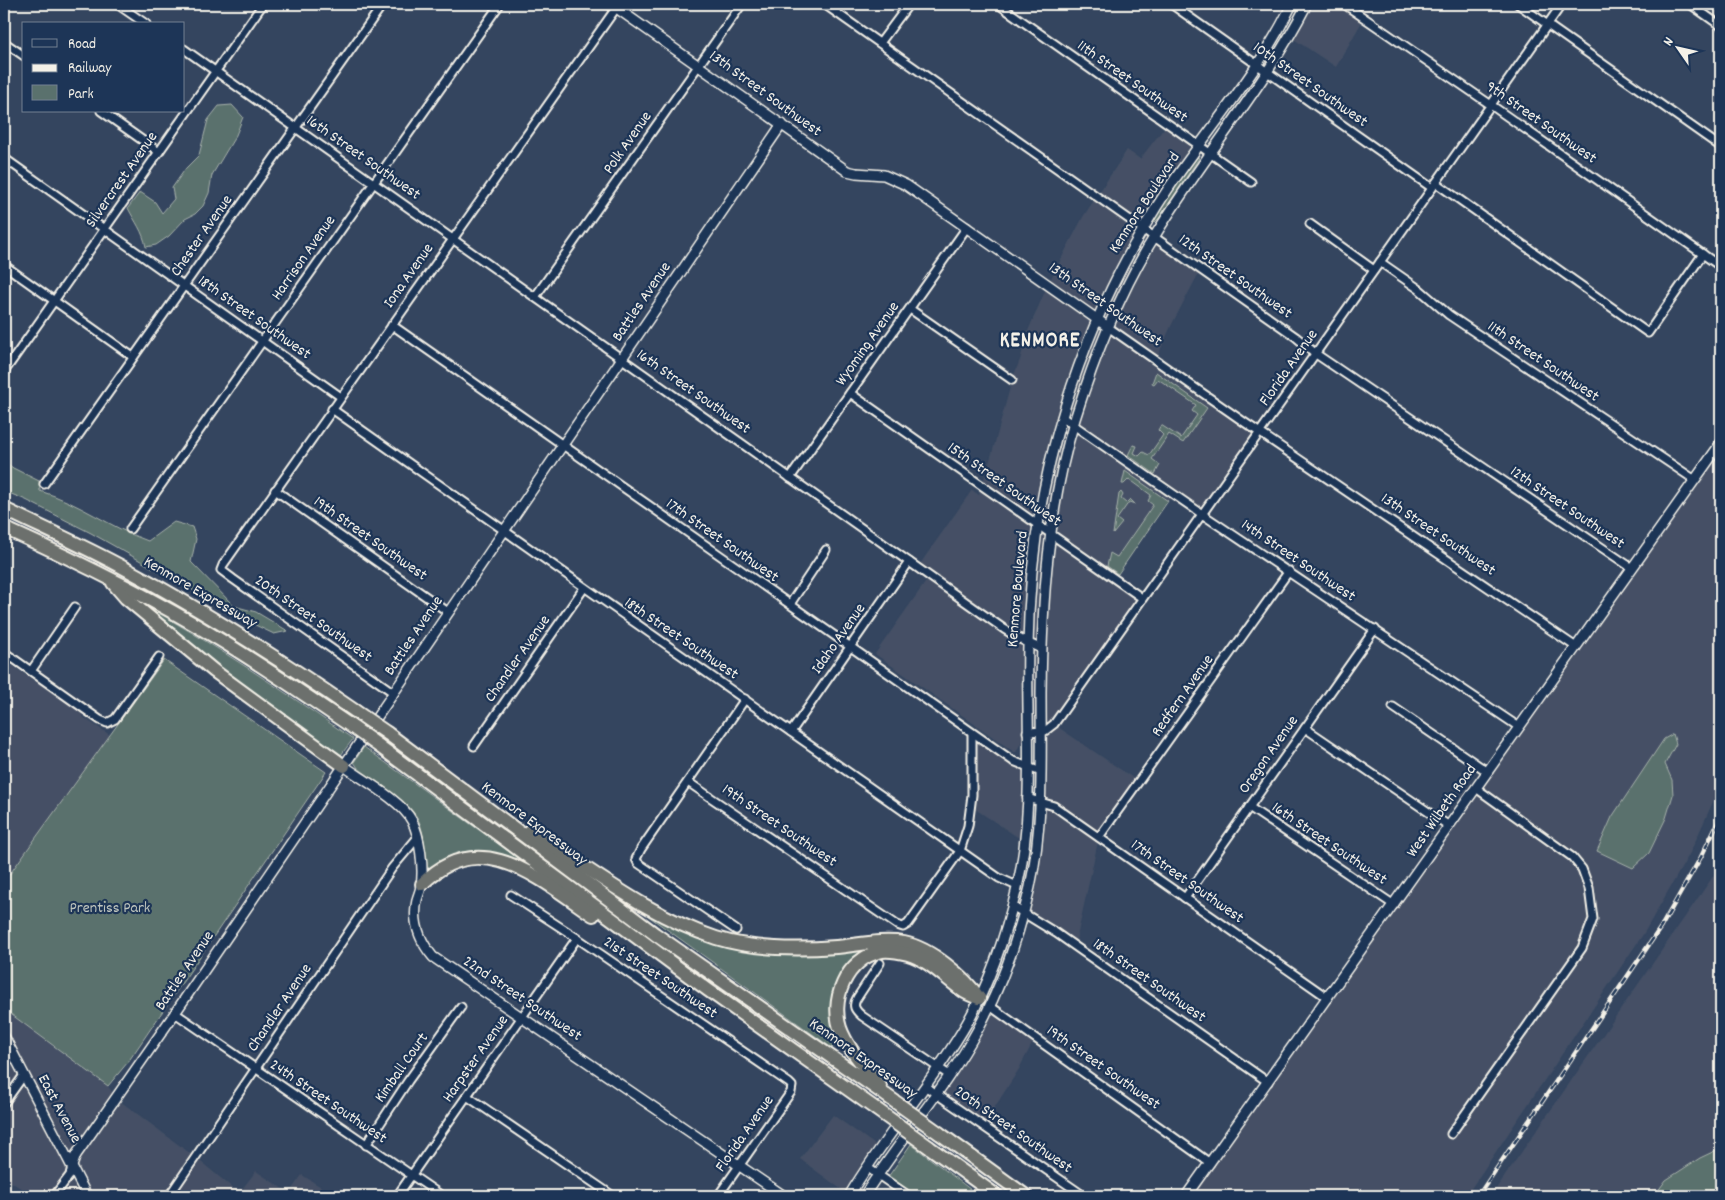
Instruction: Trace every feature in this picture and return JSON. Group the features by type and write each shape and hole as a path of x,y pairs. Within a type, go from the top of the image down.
{"highway":[{"name":"Kenmore Expressway","path":"4,508 70,540 182,600 284,662 387,733 655,934 887,1096 1026,1196"},
{"name":"Kenmore Expressway","path":"4,528 109,577 217,638 348,724 708,990 997,1196"},
{"path":"109,577 126,598 214,672 344,766"},
{"path":"453,784 555,847 633,899 699,931 732,942 774,948 820,948 889,942 904,944 920,948 939,961 970,984 979,998"},
{"path":"422,884 443,867 455,861 468,858 494,859 511,865 527,872 708,990"},
{"path":"887,1096 850,1046 842,1033 837,1018 838,995 851,970 869,956 882,951 910,954 928,964 964,992 979,998"}],"main road":[{"name":"Kenmore Boulevard","path":"848,1196 961,1033 979,998 1003,937 1012,906 1025,834 1028,643 1034,553 1045,482 1062,416 1096,319 1143,228 1258,64 1274,39 1292,4"},
{"name":"Kenmore Boulevard","path":"864,1196 949,1075 976,1033 1002,978 1023,913 1034,867 1040,818 1044,592 1050,535 1061,475 1074,424 1108,327 1154,236 1286,42 1306,4"},
{"name":"13th Street Southwest","path":"615,5 847,170 893,178 967,227 1108,327"},
{"name":"Battles Avenue","path":"72,1166 76,1155 782,124"},
{"name":"West Wilbeth Road","path":"1186,1196 1721,444"},
{"name":"22nd Street Southwest","path":"344,766 392,799 412,820 418,837 422,884 417,899 417,929 425,948 433,957 784,1196"},
{"name":"19th Street Southwest","path":"979,998 990,1006"},
{"name":"East Avenue","path":"4,1036 87,1196"}],"street":[{"path":"117,4 143,22"},
{"name":"Silvercrest Avenue","path":"4,372 264,4"},
{"name":"Chester Avenue","path":"44,484 383,4"},
{"name":"Harrison Avenue","path":"130,529 500,4"},
{"name":"Polk Avenue","path":"535,297 742,4"},
{"name":"12th Street Southwest","path":"824,4 1143,228 1296,337 1316,354 1632,568"},
{"path":"834,10 838,4"},
{"path":"880,43 909,4"},
{"name":"11th Street Southwest","path":"998,4 1251,182"},
{"name":"10th Street Southwest","path":"1171,4 1648,333 1703,254"},
{"name":"9th Street Southwest","path":"1344,4 1492,105 1721,267"},
{"path":"1518,4 1721,147"},
{"name":"Florida Avenue","path":"1041,731 1054,724 1562,4"},
{"path":"1690,4 1721,26"},
{"name":"Iona Avenue","path":"223,565 615,5"},
{"path":"4,42 22,55"},
{"name":"16th Street Southwest","path":"185,50 909,562 1004,628 1028,643 1042,649"},
{"path":"102,112 159,152"},
{"name":"18th Street Southwest","path":"4,158 341,397"},
{"path":"1310,224 1374,270"},
{"name":"Wyoming Avenue","path":"790,478 967,227"},
{"name":"11th Street Southwest","path":"1380,262 1419,289 1449,315 1695,480"},
{"path":"4,265 133,357"},
{"path":"910,309 1012,380"},
{"name":"17th Street Southwest","path":"392,325 972,733 1013,761 1040,772"},
{"name":"13th Street Southwest","path":"1108,327 1260,433 1576,647"},
{"name":"15th Street Southwest","path":"850,393 1142,598"},
{"name":"18th Street Southwest","path":"332,409 960,851 999,878 1017,886"},
{"name":"14th Street Southwest","path":"1062,416 1202,514 1519,727"},
{"name":"19th Street Southwest","path":"275,490 448,612"},
{"path":"790,604 826,550"},
{"name":"Idaho Avenue","path":"791,732 909,562"},
{"name":"20th Street Southwest","path":"223,565 221,570 233,579 394,693"},
{"name":"Redfern Avenue","path":"1099,837 1289,571"},
{"name":"Chandler Avenue","path":"474,746 584,588"},
{"path":"31,671 75,607"},
{"name":"Oregon Avenue","path":"1185,898 1375,629"},
{"path":"4,652 107,723 115,719 159,656"},
{"path":"736,930 636,859 745,699"},
{"path":"1393,707 1488,772"},
{"path":"1305,728 1449,826"},
{"path":"1027,732 1041,731"},
{"path":"960,851 968,826 972,796 972,733"},
{"name":"19th Street Southwest","path":"688,782 897,925 903,927 908,924 960,851"},
{"path":"1451,1134 1582,948 1593,918 1589,888 1582,869 1572,857 1476,788"},
{"name":"17th Street Southwest","path":"1027,798 1054,806 1328,998"},
{"name":"16th Street Southwest","path":"1249,807 1394,905"},
{"name":"Chandler Avenue","path":"169,1196 392,868 418,837"},
{"name":"21st Street Southwest","path":"511,895 577,938 792,1086"},
{"name":"18th Street Southwest","path":"1012,906 1056,933 1268,1082"},
{"name":"Harpster Avenue","path":"397,1196 577,938"},
{"name":"20th Street Southwest","path":"880,963 854,1003 854,1008 862,1016 949,1075"},
{"name":"19th Street Southwest","path":"990,1006 1210,1163"},
{"name":"Kimball Court","path":"366,1145 408,1081 461,1007"},
{"name":"24th Street Southwest","path":"174,1014 442,1196"},
{"path":"4,1103 24,1075"},
{"name":"Florida Avenue","path":"718,1196 791,1092 792,1086"},
{"name":"20th Street Southwest","path":"925,1086 1084,1196"},
{"path":"467,1096 613,1196"},
{"path":"54,1196 70,1175 72,1166"},
{"path":"868,1168 909,1196"}],"shaded area":[{"path":"1310,4 1340,4 1363,20 1336,67 1292,38"},
{"path":"1168,123 1200,146 1143,228 1201,269 1172,324 1156,360 1260,433 1202,514 1173,494 1114,579 1142,598 1054,724 1027,732 1016,752 1014,752 875,654 932,573 920,564 972,490 979,495 1028,331 1048,284 1083,217 1127,150 1140,159"},
{"path":"1712,456 1721,464 1721,784 1690,853 1644,933 1466,1196 1186,1196"},
{"path":"4,660 36,682 43,684 80,712 84,718 110,735 4,882"},
{"path":"1055,725 1136,780 1099,834 1042,800 1044,732"},
{"path":"974,737 1025,768 1022,840 972,807"},
{"path":"1040,802 1099,837 1075,946 1023,913"},
{"path":"1721,865 1721,1196 1491,1196"},
{"path":"991,1009 1034,1040 1019,1069 984,1124 939,1092"},
{"path":"5,1011 108,1086 116,1098 195,1157 239,1193 256,1171 289,1193 302,1175 329,1192 326,1196 34,1196 4,1178 4,1051 9,1048 4,1036"},
{"path":"833,1115 881,1149 849,1195 800,1159"}],"green space":[{"path":"232,105 243,117 236,135 212,175 209,193 203,206 195,214 185,219 169,236 156,245 146,247 141,231 128,208 140,192 155,202 162,213 174,199 172,188 186,168 199,155 208,120 219,106"},
{"path":"1196,156 1199,158 1153,224 1156,216"},
{"path":"1156,372 1207,408 1183,443 1169,434 1152,459 1160,465 1155,474 1128,455 1133,445 1137,446 1134,453 1139,456 1143,452 1149,455 1163,435 1158,430 1161,425 1181,438 1197,415 1192,411 1196,405 1158,379 1154,384 1152,383"},
{"path":"4,461 13,468 39,481 40,491 68,502 134,536 148,541 174,522 192,527 196,539 191,562 234,606 256,612 288,631 274,634 251,623 91,533 4,491"},
{"path":"1125,471 1168,501 1118,574 1107,566 1110,553 1117,557 1153,505 1148,501 1151,495 1129,479 1122,484"},
{"path":"1121,492 1123,495 1121,499 1126,503 1130,499 1135,504 1129,502 1117,519 1122,523 1113,534 1119,494"},
{"path":"136,600 246,667 353,739 341,755 332,751 230,679"},
{"name":"Prentiss Park","path":"164,660 326,772 128,1062 108,1086 5,1011 4,882"},
{"path":"1673,734 1676,744 1665,764 1672,780 1673,795 1666,818 1649,853 1633,868 1597,851 1612,817 1664,739"},
{"path":"364,747 522,861 519,864 488,851 468,851 450,856 425,873 424,839 421,825 407,806 358,768 354,762"},
{"path":"646,910 718,944 870,948 848,969 836,985 833,994 831,1018 841,1041 832,1048 644,913"},
{"path":"911,1144 979,1196 915,1196 888,1177"},
{"path":"1721,1148 1721,1196 1654,1196 1666,1180 1700,1158"}],"railway":[{"path":"1478,1196 1661,927 1701,857 1721,816"}],"district":[{"name":"KENMORE","path":"1040,342"}]}
